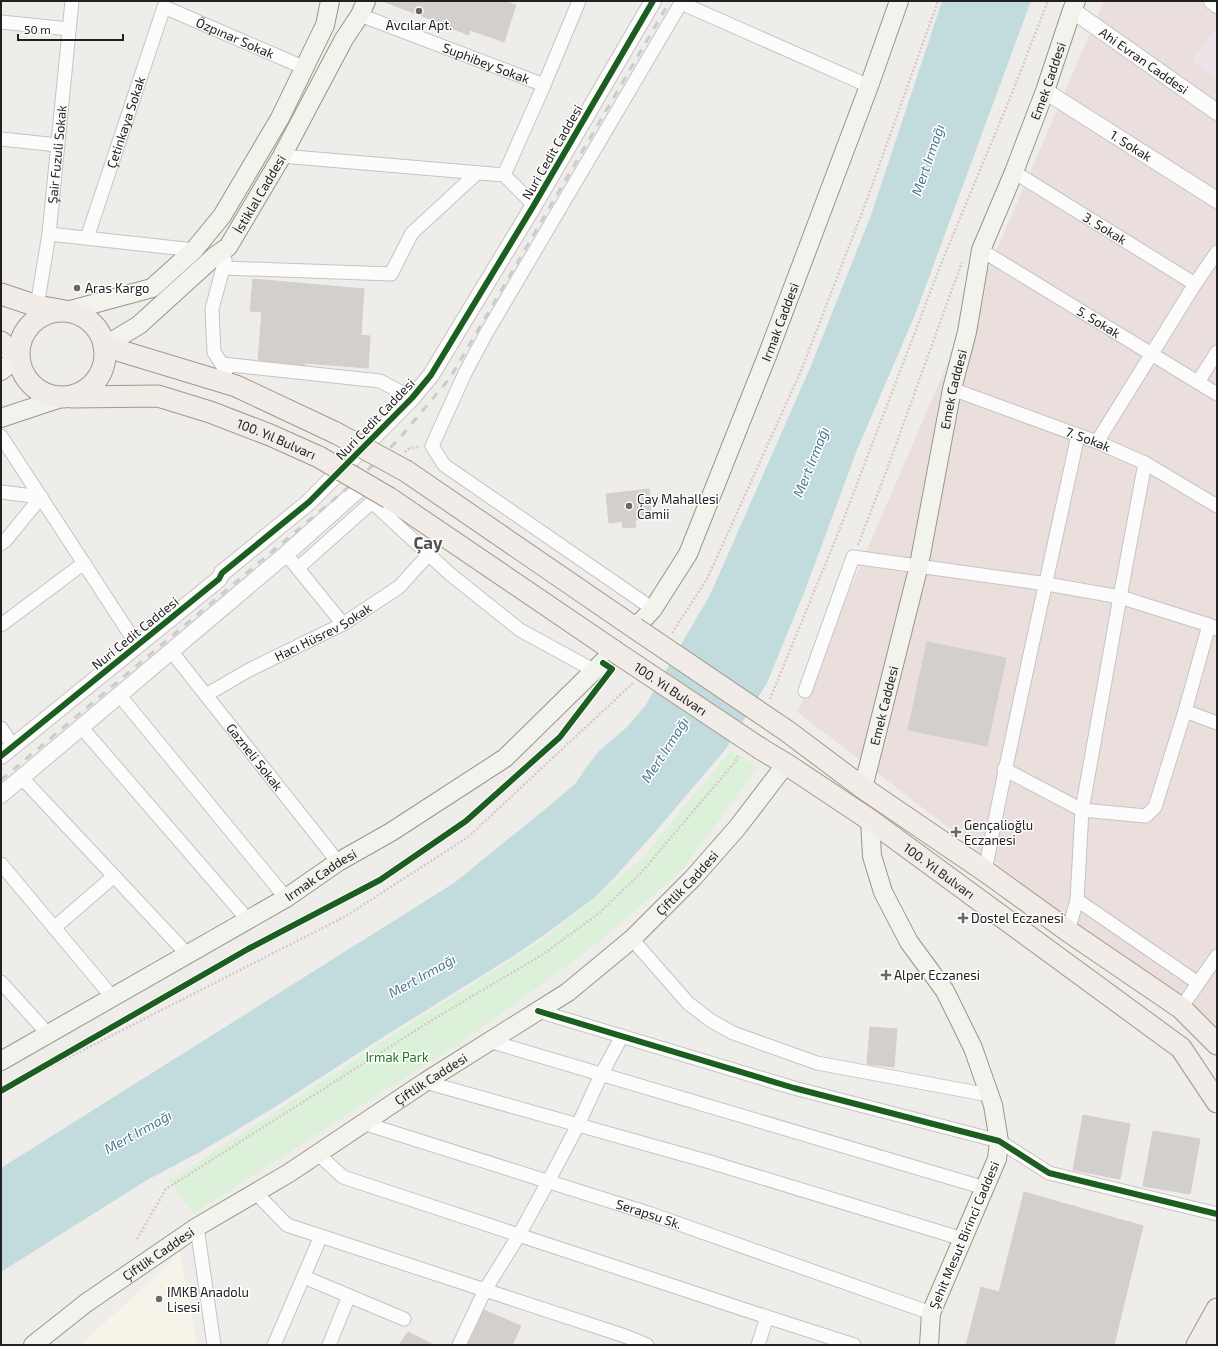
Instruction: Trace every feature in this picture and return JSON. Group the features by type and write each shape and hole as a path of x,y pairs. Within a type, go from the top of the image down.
{"main road":[{"name":"İstiklal Caddesi","path":"67,311 152,288 194,250 222,216 280,118 325,25 330,1"},
{"name":"Irmak Caddesi","path":"635,628 653,609 688,554 767,356 869,86 899,1"},
{"name":"Emek Caddesi","path":"863,788 919,565 952,389 967,332 981,250 1014,172 1045,91 1074,5"},
{"name":"İstiklal Caddesi","path":"104,346 139,325 215,256 228,247 282,156 344,39 363,8"},
{"path":"1,294 37,306 80,314 91,322 100,333 104,346 105,360 100,375 91,386 78,394 64,397 1,418"},
{"path":"64,397 50,396 38,390 28,381 21,370 18,357 21,338 31,322 42,315 54,311 67,311"},
{"path":"1,342 18,357"},
{"name":"100. Yıl Bulvarı","path":"104,346 236,386 336,433 406,471 787,731 863,788 1181,1008 1217,1044"},
{"path":"1,371 18,357"},
{"name":"100. Yıl Bulvarı","path":"64,397 158,396 210,412 270,435 318,457 390,498 645,672 870,820 1180,1048 1217,1102"},
{"name":"Irmak Caddesi","path":"1,1061 49,1035 286,898 338,862 391,832 505,758 614,651"},
{"name":"Çiftlik Caddesi","path":"33,1345 86,1303 197,1227 289,1173 425,1082 568,992 632,939 698,872 737,828 786,764"},
{"name":"Şehit Mesut Birinci Caddesi","path":"870,820 872,856 883,892 909,942 945,991 973,1048 993,1105 999,1141 997,1159 931,1313 929,1345"},
{"path":"1197,1345 1217,1309"}],"street":[{"name":"Şair Fuzuli Sokak","path":"37,306 49,234 72,1"},
{"path":"504,175 579,1"},
{"name":"Nuri Cedit Caddesi","path":"7,751 219,579 222,573 309,502 412,398 430,375 450,344 534,205 653,1"},
{"path":"1212,1 1217,5"},
{"path":"653,609 444,465 432,446 465,373 487,332 681,3 869,86"},
{"name":"Ahi Evran Caddesi","path":"1074,5 1217,112"},
{"name":"Özpınar Sokak","path":"164,7 305,68"},
{"name":"Çetinkaya Sokak","path":"87,238 164,7"},
{"name":"Suphibey Sokak","path":"363,8 544,85"},
{"path":"1,22 70,29"},
{"name":"1. Sokak","path":"1045,91 1217,200"},
{"path":"1,139 58,145"},
{"path":"282,156 504,175 534,205"},
{"name":"3. Sokak","path":"1014,172 1195,284"},
{"path":"223,268 390,274 412,233 477,173"},
{"path":"49,234 194,250"},
{"path":"228,247 212,310 214,352 236,386"},
{"name":"5. Sokak","path":"981,250 1217,394"},
{"path":"1097,442 1195,284 1217,252"},
{"path":"1198,382 1217,352"},
{"path":"222,364 380,381 412,398"},
{"name":"7. Sokak","path":"952,389 1097,442 1145,463 1217,506"},
{"path":"985,871 1004,769 1078,435"},
{"path":"1,436 137,645"},
{"path":"1068,931 1077,900 1082,810 1145,463"},
{"path":"1,795 120,696 286,554 358,490"},
{"path":"1,492 41,497"},
{"path":"1,544 6,540 41,497"},
{"path":"298,568 372,502 450,574 520,630 595,671"},
{"path":"286,554 343,624"},
{"name":"Hacı Hüsrev Sokak","path":"206,695 249,670 343,624 399,587 429,554"},
{"path":"805,691 853,557 919,565 1046,584 1120,597 1213,627 1184,711 1156,807 1146,816 1082,810 1004,769"},
{"path":"1,625 84,563"},
{"name":"Gazneli Sokak","path":"171,651 338,862"},
{"path":"120,696 286,898"},
{"path":"1184,711 1217,723"},
{"path":"1,728 7,751"},
{"path":"82,728 248,920"},
{"path":"22,778 188,955"},
{"path":"1,864 113,998"},
{"path":"54,928 114,876"},
{"path":"1077,900 1198,983"},
{"path":"632,939 688,1003 710,1020 733,1033 817,1062 990,1095"},
{"path":"1181,1008 1217,956"},
{"path":"1,982 49,1035"},
{"path":"538,1011 794,1088 999,1141 1049,1173 1217,1214"},
{"path":"459,1345 485,1290 519,1235 548,1182 622,1036"},
{"path":"489,1042 985,1188"},
{"path":"425,1082 710,1162 963,1239"},
{"name":"Serapsu Sk.","path":"363,1123 651,1214 931,1313"},
{"path":"318,1154 343,1177 854,1345"},
{"path":"256,1193 287,1225 485,1290 623,1341 648,1345"},
{"path":"197,1227 214,1345"},
{"path":"274,1345 321,1236"},
{"path":"304,1277 404,1319"},
{"path":"329,1345 350,1296"},
{"path":"758,1345 767,1317"}],"path":[{"path":"663,647 707,579 801,371 865,204 938,1"},
{"path":"853,557 886,472 963,260"},
{"path":"1,1092 346,916 372,900 468,836 558,755 645,672"},
{"path":"1,1092 111,1028"}],"shaded area":[{"path":"1104,1 1217,1 1217,1032 797,712"},
{"path":"1217,26 1217,78 1192,61"},
{"name":"IMKB Anadolu Lisesi","path":"180,1253 197,1345 81,1345"}],"green space":[{"name":"Irmak Park","path":"731,750 758,767 682,870 599,942 472,1035 193,1214 169,1181 388,1038 544,939 640,861"}],"water":[{"name":"Mert Irmağı","path":"942,1 1031,1 917,310 857,450 804,593 767,683 725,750 614,878 594,898 547,933 515,955 388,1034 275,1107 200,1152 147,1180 1,1272 1,1168 454,883 576,783 599,751 627,727 645,706 710,595 810,368 871,215"}],"building":[{"path":"385,1 504,1 516,5 504,42 470,30 469,35"},
{"path":"253,279 364,289 361,335 370,336 368,368 305,363 304,365 258,360 262,312 250,311"},
{"name":"Çay Mahallesi Camii","path":"649,489 652,518 635,520 636,527 623,528 622,521 609,523 606,494"},
{"path":"927,642 1006,658 987,746 908,730"},
{"path":"870,1027 897,1029 894,1067 867,1064"},
{"path":"1083,1115 1130,1124 1120,1179 1073,1170"},
{"path":"1153,1131 1200,1139 1190,1194 1143,1186"},
{"path":"1024,1192 1143,1226 1114,1345 966,1345 981,1287 999,1292"},
{"path":"484,1310 521,1326 512,1345 468,1345"},
{"path":"408,1332 434,1345 399,1345"}],"railway":[{"path":"1,780 364,474 398,440 450,378 670,1"}],"cycle path":[{"path":"1,756 219,579 222,573 309,502 412,398 431,375 534,205 653,1"},
{"path":"1,1091 248,949 380,880 466,821 560,737 612,669 603,663"},
{"path":"538,1011 794,1088 999,1141 1049,1173 1217,1214"}],"place":[{"name":"Avcılar Apt.","path":"419,11"},
{"name":"Aras Kargo","path":"77,288"},
{"name":"Çay Mahallesi Camii","path":"629,506"},
{"name":"Gençalioğlu Eczanesi","path":"956,832"},
{"name":"Dostel Eczanesi","path":"963,918"},
{"name":"Alper Eczanesi","path":"886,975"},
{"name":"IMKB Anadolu Lisesi","path":"159,1299"}],"district":[{"name":"Çay","path":"428,543"}]}
